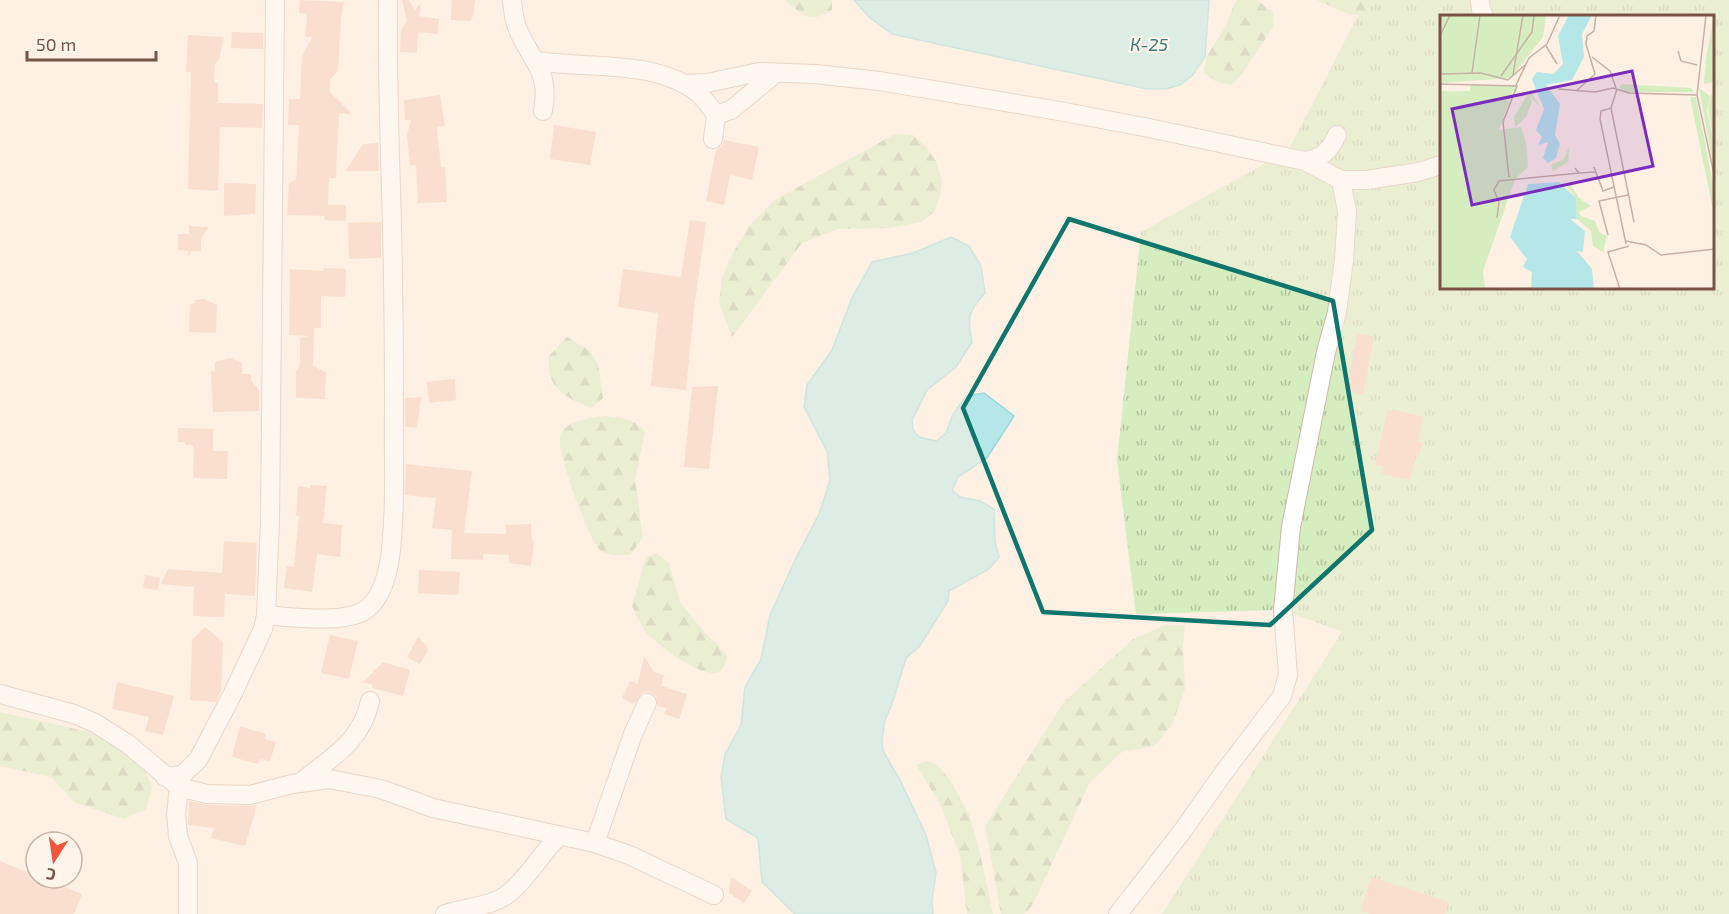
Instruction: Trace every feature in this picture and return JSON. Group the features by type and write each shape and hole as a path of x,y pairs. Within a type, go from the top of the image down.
{"street":[{"path":"172,782 198,760 236,687 263,629 266,615 270,522 275,0"},
{"path":"266,615 303,618 342,618 356,615 368,609 379,596 385,580 392,538 395,337 388,100 388,0"},
{"path":"512,0 518,32 542,73 546,94 543,111"},
{"path":"1480,0 1484,15"},
{"path":"535,61 636,69 685,84 700,94 716,115 713,139"},
{"path":"685,84 759,72 815,74 879,81 1149,128 1305,161 1341,180 1367,180 1418,172 1440,165"},
{"path":"716,115 731,110 776,73"},
{"path":"1305,161 1325,154 1337,135"},
{"path":"1118,914 1282,696 1288,675 1283,610 1291,527 1326,352 1337,312 1344,260 1347,212 1341,180"},
{"path":"0,694 65,711 95,723 128,744 172,782 207,794 250,795 300,783 329,779 381,789 433,808 595,843 629,855 714,895"},
{"path":"300,783 344,748 367,716 370,701"},
{"path":"595,843 633,734 647,703"},
{"path":"172,782 178,836 188,863 188,914"},
{"path":"445,914 493,901 508,894 559,836"}],"highlighted area":[{"path":"1069,219 1333,301 1372,530 1270,625 1043,612 963,408"}],"green space":[{"path":"786,0 832,0 832,10 818,17 807,16"},
{"path":"1237,0 1257,0 1273,12 1273,27 1242,74 1232,85 1217,82 1204,73 1204,67"},
{"path":"1317,0 1370,0 1364,15 1348,14"},
{"path":"1366,0 1729,0 1729,914 1162,914 1342,632 1283,610 1136,614 1117,460 1141,232 1288,151"},
{"path":"895,134 913,135 936,161 942,181 940,197 934,212 921,222 890,228 838,229 802,243 732,337 719,303 722,277 748,227 773,201"},
{"path":"567,337 590,351 598,364 603,398 592,408 565,395 551,378 549,356"},
{"path":"600,416 630,421 645,432 635,480 643,537 630,555 603,552 594,542 581,512 560,444 560,436 567,427"},
{"path":"657,553 669,563 680,602 727,656 720,671 711,673 691,666 651,637 640,622 632,606 646,557"},
{"path":"1165,625 1185,626 1183,645 1185,689 1172,725 1154,746 1122,752 1090,782 1032,906 1024,914 1001,914 985,826 1063,703 1133,639"},
{"path":"0,712 89,732 122,748 145,771 152,787 146,809 124,819 74,802 51,777 0,766"},
{"path":"926,761 937,764 950,780 969,814 993,914 967,914 960,856 940,804 916,765"}],"water":[{"name":"К-25","path":"854,0 1209,0 1205,57 1192,76 1180,85 1165,89 1147,89 892,34 869,17"},
{"path":"951,237 969,246 981,266 985,293 970,315 972,342 956,367 927,390 912,420 913,430 919,437 936,441 946,433 953,414 966,396 984,393 1014,416 987,458 958,477 952,490 960,497 980,501 994,509 995,542 999,557 989,569 949,591 948,601 919,647 906,658 885,720 883,751 900,780 926,835 936,872 932,901 933,914 795,914 762,882 758,838 726,819 721,778 725,754 741,725 745,687 761,659 770,615 820,512 830,480 827,451 804,407 807,385 832,350 852,298 872,262 913,253"}],"building":[{"path":"300,0 344,2 338,71 330,80 330,92 352,114 339,113 336,178 329,178 328,205 346,205 346,221 324,220 325,216 287,215 289,183 296,180 299,125 288,125 289,99 300,99 302,57 312,37 305,37 307,14 299,13"},
{"path":"402,0 409,0 415,10 421,3 419,16 439,19 438,34 418,32 417,53 400,52 401,30 407,21"},
{"path":"452,0 475,0 471,21 451,20"},
{"path":"232,32 263,33 263,49 231,48"},
{"path":"188,35 224,37 219,59 215,64 214,83 218,83 218,103 263,104 262,128 220,127 218,191 188,189 191,72 186,72"},
{"path":"440,95 445,126 437,127 441,167 445,167 447,202 418,203 416,165 410,166 407,135 411,120 405,120 404,100"},
{"path":"554,125 596,132 590,165 550,159"},
{"path":"724,140 759,147 752,180 730,175 724,205 706,201 716,150 722,146"},
{"path":"378,143 379,171 346,171 363,144"},
{"path":"224,183 256,184 255,214 224,216"},
{"path":"690,220 706,222 686,390 651,386 658,313 618,307 623,269 681,277"},
{"path":"381,222 381,258 349,259 348,223"},
{"path":"189,226 209,227 201,238 201,251 192,251 188,256 188,251 178,250 178,234 189,234"},
{"path":"324,268 346,269 345,297 321,296 321,328 314,328 313,366 326,372 325,399 296,398 296,371 300,366 300,338 308,336 289,335 290,269 323,271"},
{"path":"204,299 217,305 216,333 189,332 190,304 195,303 195,300"},
{"path":"1357,334 1374,337 1363,394 1346,391"},
{"path":"230,358 242,363 242,374 251,374 251,380 259,390 259,411 213,412 211,371 215,372 215,362"},
{"path":"455,379 456,400 429,403 427,382"},
{"path":"718,386 709,469 684,467 692,387"},
{"path":"421,397 417,428 405,427 405,398"},
{"path":"1396,410 1424,417 1418,441 1423,442 1419,456 1416,455 1410,480 1381,474 1383,466 1375,464 1387,412"},
{"path":"178,428 213,429 213,451 228,451 227,479 193,478 194,445 178,442"},
{"path":"406,464 472,471 464,533 506,534 506,525 531,524 534,541 531,566 509,563 509,555 483,554 483,560 451,559 452,530 432,528 436,498 405,495"},
{"path":"311,485 327,486 323,523 342,525 340,557 317,554 312,592 284,588 287,566 294,567 299,516 296,516 298,486 310,488"},
{"path":"224,541 257,543 255,596 225,594 224,617 193,616 194,587 161,584 168,569 222,573"},
{"path":"419,570 460,572 458,595 418,593"},
{"path":"145,575 160,578 158,590 143,588"},
{"path":"205,627 223,642 221,691 216,702 190,700 192,640"},
{"path":"330,635 358,641 349,679 321,673"},
{"path":"418,637 428,650 420,664 407,657"},
{"path":"644,656 654,672 664,675 661,686 687,694 679,719 664,714 666,708 658,706 656,697 651,693 641,694 634,704 622,698 630,681 638,684"},
{"path":"383,662 410,670 403,696 372,688 373,685 363,682"},
{"path":"117,682 174,696 163,735 145,731 149,717 112,709"},
{"path":"240,726 266,734 264,739 276,742 270,761 260,759 258,764 232,757"},
{"path":"189,801 207,805 257,805 245,846 211,838 214,828 188,825"},
{"path":"0,861 24,871 24,890 72,890 82,894 74,914 0,914"},
{"path":"731,877 752,891 744,903 729,893"},
{"path":"1371,877 1449,902 1445,914 1370,914 1361,911"}]}
